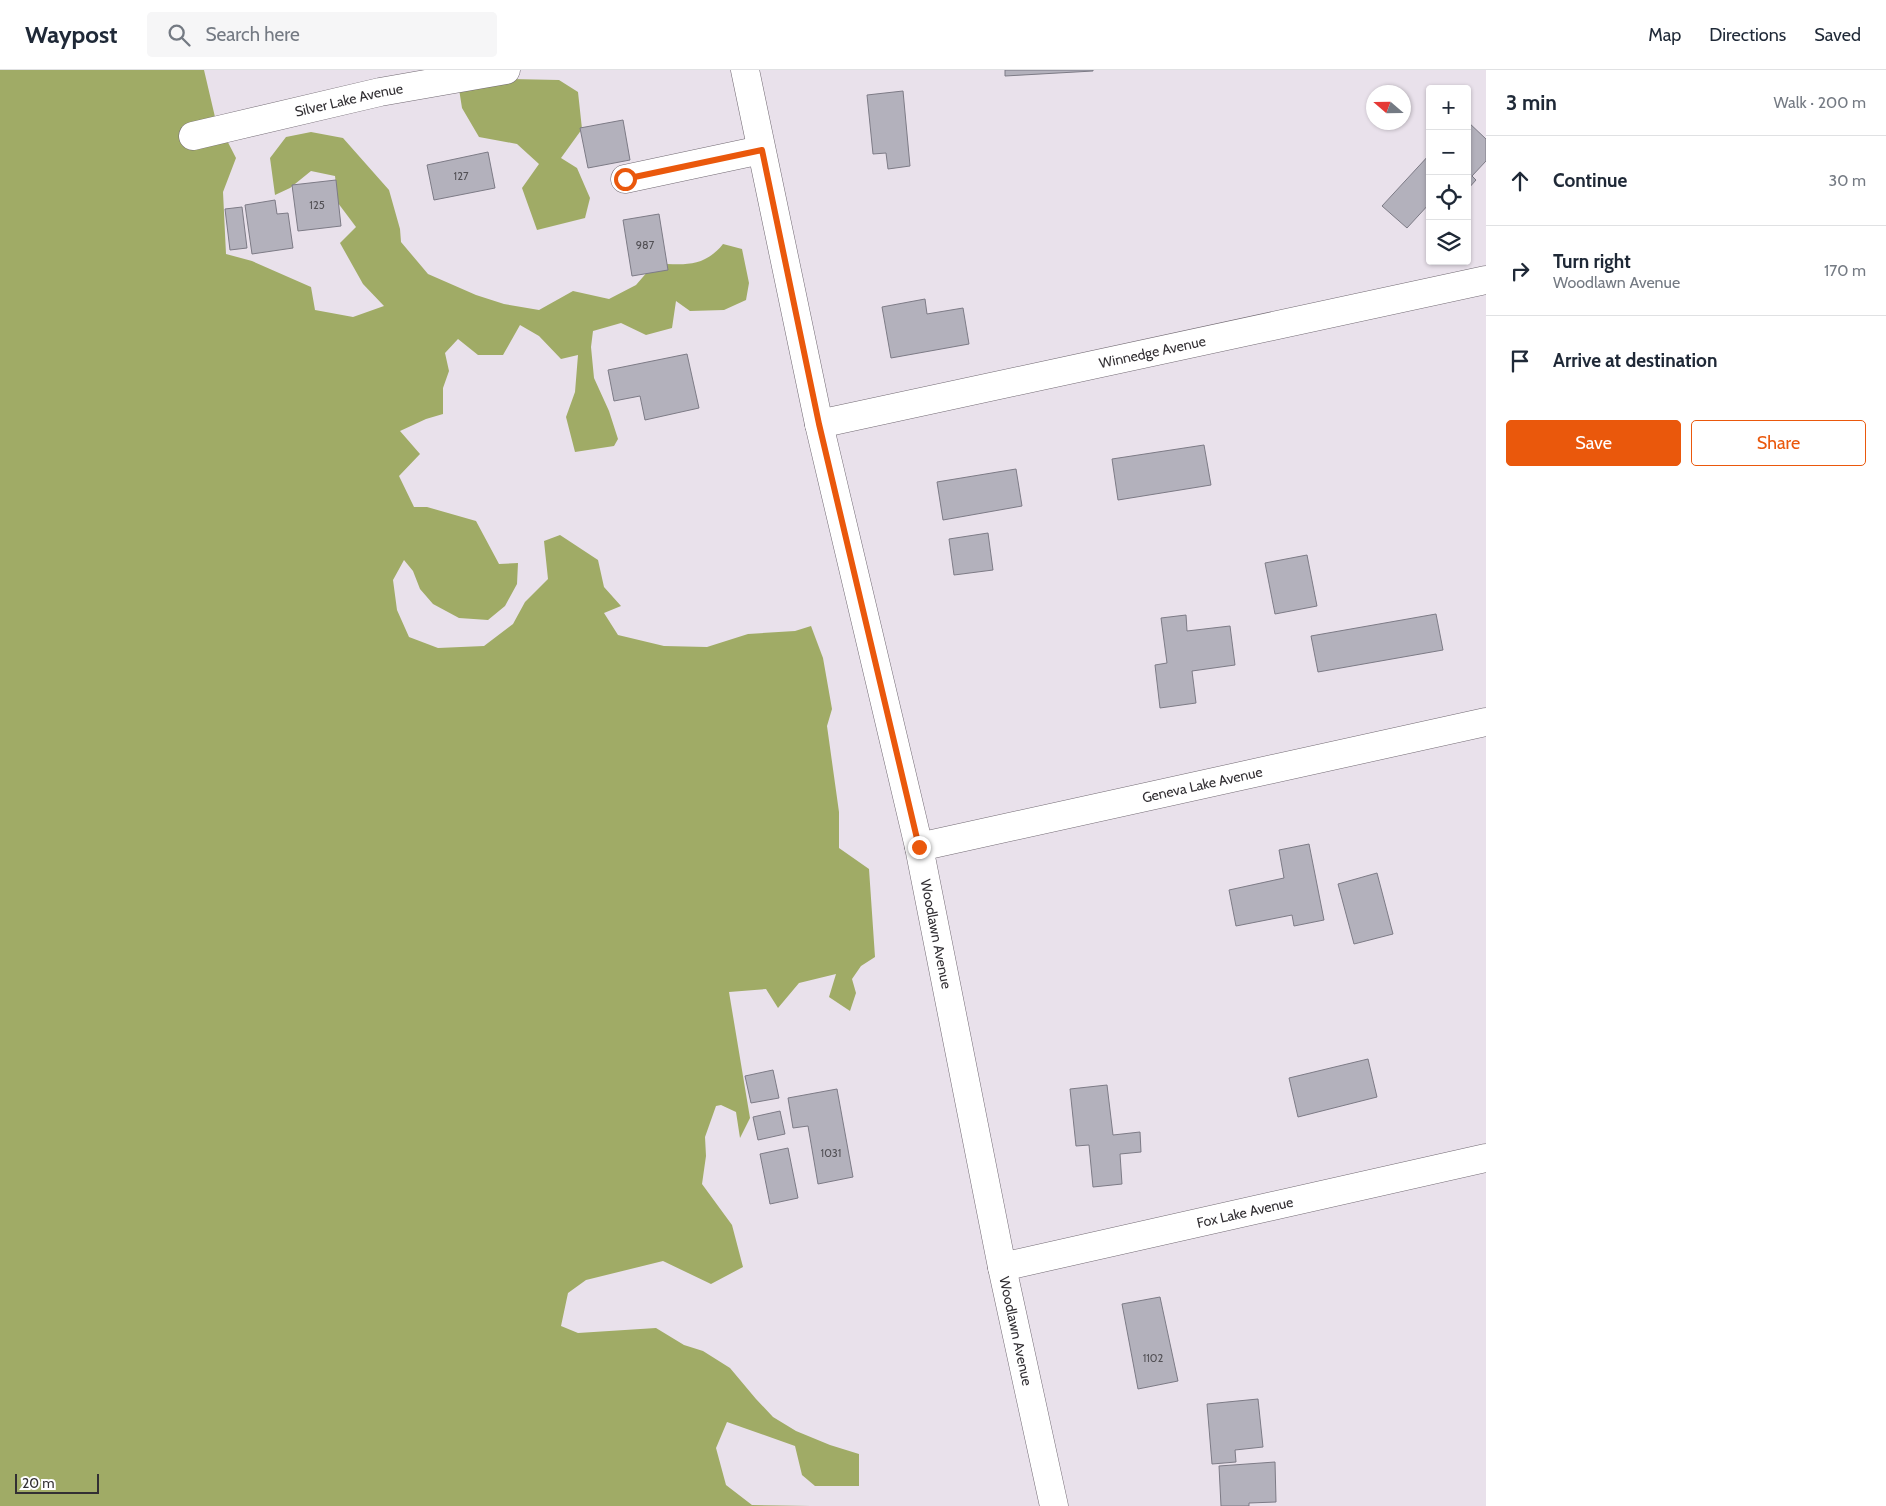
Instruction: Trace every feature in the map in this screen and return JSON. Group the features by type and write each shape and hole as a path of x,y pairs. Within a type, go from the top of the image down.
{"street":[{"name":"Silver Lake Avenue","path":"193,136 380,92 506,70"},
{"name":"Woodlawn Avenue","path":"745,70 819,424 919,847 1002,1267 1054,1506"},
{"path":"625,179 762,150"},
{"name":"Winnedge Avenue","path":"819,424 1486,280"},
{"name":"Geneva Lake Avenue","path":"919,847 1486,722"},
{"name":"Fox Lake Avenue","path":"1002,1267 1486,1158"}],"green space":[{"path":"0,70 204,70 215,117 236,158 223,192 226,254 252,261 311,287 315,310 353,317 384,306 363,284 340,243 356,227 338,203 335,176 311,171 290,188 275,195 270,158 286,137 311,132 343,138 389,190 400,229 401,242 428,274 476,295 504,304 539,310 573,291 609,299 636,285 655,263 683,264 700,261 716,252 723,244 742,249 749,283 746,300 724,310 690,311 676,301 672,328 646,335 621,323 593,331 591,347 594,378 609,411 618,439 614,446 575,452 566,417 575,392 578,355 561,359 539,336 520,325 503,355 478,355 458,339 445,353 449,371 443,388 443,414 426,419 400,431 420,454 399,476 414,507 427,507 476,521 499,564 518,563 517,584 505,606 488,620 459,618 433,604 420,589 413,571 404,560 393,580 397,610 409,637 438,648 484,646 513,624 525,602 548,579 544,541 560,535 598,560 604,587 621,606 604,613 618,635 664,646 707,647 748,634 795,631 811,626 823,658 832,709 827,726 839,812 839,848 869,869 875,957 861,966 852,979 856,993 850,1011 829,997 836,974 799,983 778,1008 766,989 729,992 750,1118 740,1138 736,1112 721,1105 716,1106 705,1137 706,1156 702,1184 732,1225 743,1267 711,1284 663,1261 586,1280 568,1293 561,1326 578,1333 656,1328 684,1345 703,1351 730,1368 773,1417 796,1431 859,1454 859,1486 815,1486 802,1475 795,1446 727,1422 716,1448 726,1485 752,1505 811,1506 0,1506"},
{"path":"456,70 511,79 559,80 578,92 582,129 561,158 577,168 590,198 585,218 537,230 522,188 539,164 517,144 479,137 462,108"}],"building":[{"path":"1005,70 1093,70 1093,71 1005,76"},
{"path":"903,91 910,166 888,169 886,153 873,154 867,95"},
{"path":"623,120 630,160 588,168 580,128"},
{"path":"1471,125 1486,139 1486,161 1472,176 1476,180 1471,186"},
{"path":"488,152 495,188 434,200 427,165"},
{"path":"1426,158 1426,207 1407,228 1382,206"},
{"path":"336,180 341,226 298,231 292,185"},
{"path":"275,200 277,214 288,213 293,248 252,254 245,205"},
{"path":"242,207 247,248 230,250 225,209"},
{"path":"659,214 668,270 632,276 623,220"},
{"path":"925,299 927,314 963,308 969,344 891,358 882,307"},
{"path":"687,354 699,408 645,420 640,396 614,401 608,370"},
{"path":"1204,445 1211,485 1118,500 1112,459"},
{"path":"1016,469 1022,506 943,520 937,482"},
{"path":"988,533 993,570 954,575 949,539"},
{"path":"1307,555 1317,606 1275,614 1265,563"},
{"path":"1436,614 1443,650 1318,672 1311,636"},
{"path":"1186,615 1187,631 1230,626 1235,665 1192,671 1196,703 1160,708 1155,665 1167,663 1161,618"},
{"path":"1309,844 1324,920 1294,926 1292,915 1236,926 1229,890 1284,878 1279,850"},
{"path":"1377,873 1393,934 1354,944 1338,884"},
{"path":"1368,1059 1377,1097 1298,1117 1289,1078"},
{"path":"773,1070 779,1098 751,1103 745,1076"},
{"path":"1107,1085 1113,1135 1140,1132 1141,1152 1120,1154 1122,1184 1093,1187 1089,1145 1076,1146 1070,1089"},
{"path":"837,1089 853,1177 818,1184 808,1126 793,1128 788,1098"},
{"path":"780,1111 785,1134 758,1140 753,1117"},
{"path":"788,1148 798,1198 770,1204 760,1154"},
{"path":"1160,1297 1178,1381 1138,1389 1122,1304"},
{"path":"1258,1399 1263,1447 1235,1450 1236,1462 1212,1464 1207,1404"},
{"path":"1275,1462 1276,1502 1249,1503 1249,1506 1221,1506 1219,1466"}],"route":[{"path":"625,179 762,150 819,424 919,847"}]}
